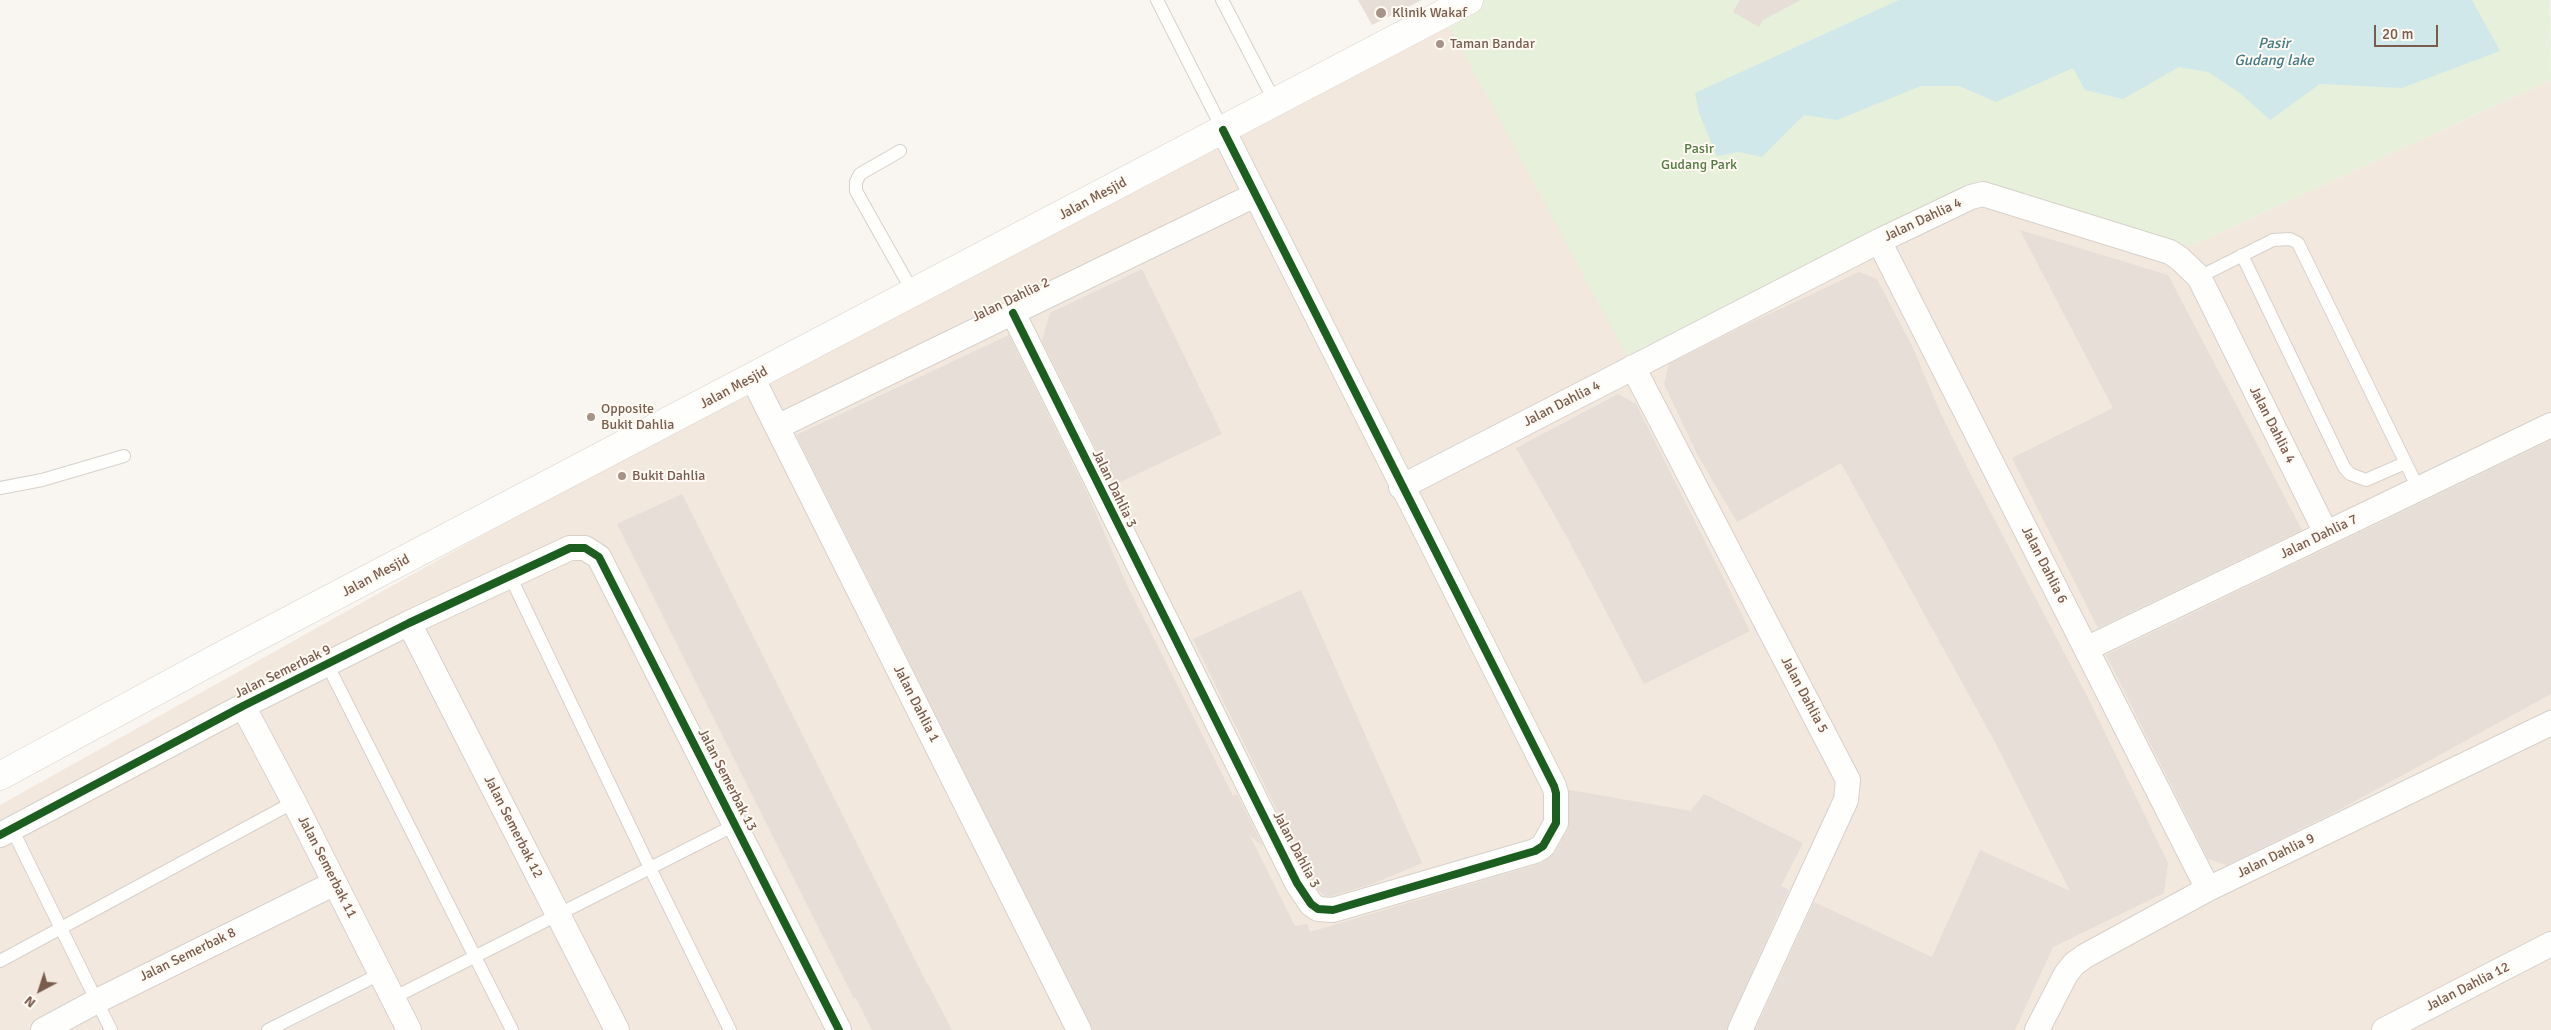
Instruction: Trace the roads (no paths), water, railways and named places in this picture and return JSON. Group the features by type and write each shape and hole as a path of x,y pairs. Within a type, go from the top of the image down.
{"main road":[{"name":"Jalan Mesjid","path":"0,776 222,656 753,379 1469,0"}],"street":[{"name":"Jalan Dahlia 3","path":"1013,313 1297,883 1311,904 1326,911 1536,851 1547,843 1556,823 1556,793 1554,786 1223,130"},
{"name":"Jalan Dahlia 4","path":"1402,487 1879,241 1971,197 1982,194 2170,252 2176,255 2199,277 2326,533"},
{"name":"Jalan Dahlia 2","path":"777,427 1255,196"},
{"name":"Jalan Dahlia 6","path":"1879,241 2208,889"},
{"name":"Jalan Dahlia 5","path":"1633,367 1848,780 1846,800 1740,1030"},
{"name":"Jalan Dahlia 1","path":"753,379 1079,1030"},
{"name":"Jalan Dahlia 7","path":"2086,649 2551,425"},
{"name":"Jalan Semerbak 9","path":"6,832 243,706 409,623 570,548 585,548"},
{"name":"Jalan Semerbak 13","path":"585,548 599,557 839,1030"},
{"name":"Jalan Semerbak 12","path":"409,623 617,1030"},
{"name":"Jalan Semerbak 11","path":"243,706 294,802 409,1030"},
{"name":"Jalan Dahlia 9","path":"2037,1030 2066,974 2074,964 2208,889 2551,723"},
{"name":"Jalan Semerbak 8","path":"43,1030 97,1001 335,883"},
{"name":"Jalan Dahlia 12","path":"2384,1030 2551,944"}],"lane":[{"path":"1157,0 1223,130"},
{"path":"1222,0 1275,102"},
{"path":"900,151 860,174 856,182 856,191 914,294"},
{"path":"2199,277 2242,255 2282,238 2298,243 2418,488"},
{"path":"2242,255 2344,467 2350,474 2366,480 2405,462"},
{"path":"0,488 42,480 124,456"},
{"path":"510,576 730,1030"},
{"path":"327,664 512,1030"},
{"path":"0,961 294,802"},
{"path":"393,998 559,916 735,825"},
{"path":"6,832 60,928 111,1030"},
{"path":"268,1030 380,974"}],"water":[{"name":"Pasir Gudang lake","path":"1899,0 2472,0 2500,51 2402,88 2320,84 2270,120 2240,93 2208,72 2179,67 2123,99 2085,90 2073,68 1996,102 1959,86 1921,86 1837,120 1804,115 1762,157 1739,152 1717,156 1699,113 1695,93"}],"place":[{"name":"Klinik Wakaf","path":"1381,13"},
{"name":"Taman Bandar","path":"1440,44"},
{"name":"Opposite Bukit Dahlia","path":"591,417"},
{"name":"Bukit Dahlia","path":"622,476"}],"park label":[{"name":"Pasir Gudang Park","path":"1699,158"}]}
